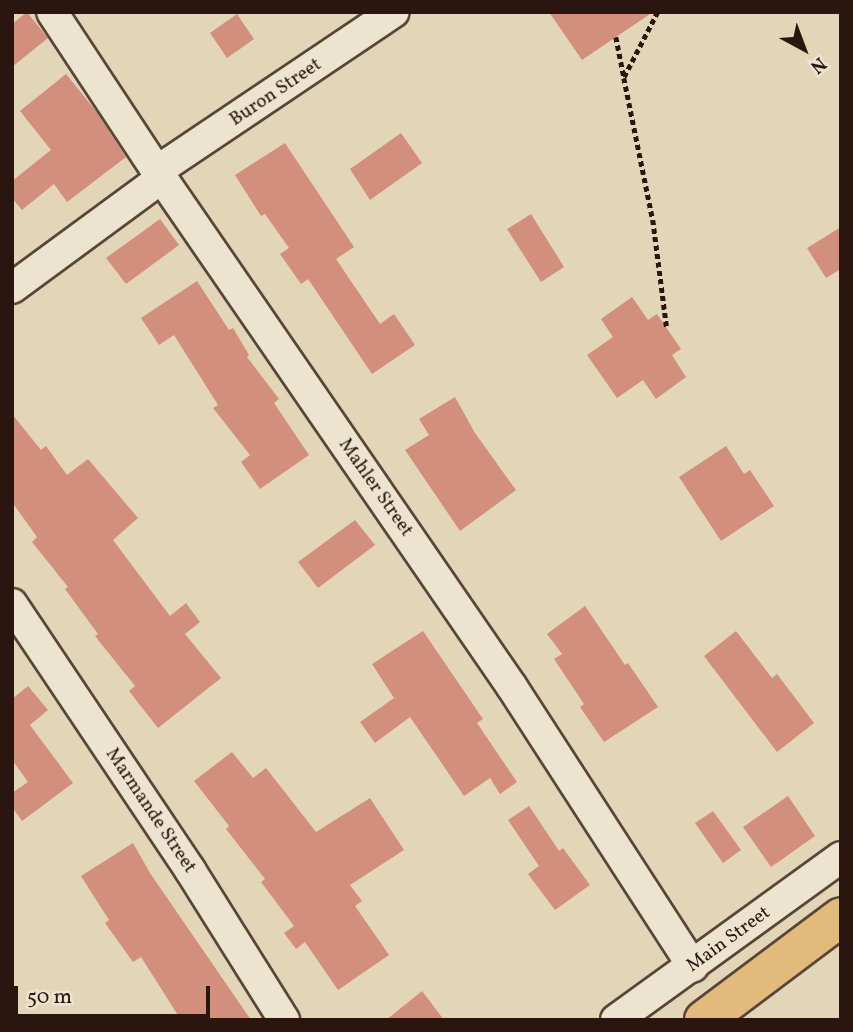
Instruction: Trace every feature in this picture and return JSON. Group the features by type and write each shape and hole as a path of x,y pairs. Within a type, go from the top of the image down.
{"main road":[{"path":"704,1020 841,917"}],"street":[{"name":"Mahler Street","path":"52,12 159,175 512,687 692,967"},
{"name":"Buron Street","path":"12,288 159,175 394,12"},
{"name":"Marmande Street","path":"12,604 190,870 284,1020"},
{"name":"Main Street","path":"617,1020 841,857"}],"path":[{"path":"624,78 658,12"},
{"path":"616,37 653,220 667,329"}],"building":[{"path":"27,12 48,38 12,67 12,24"},
{"path":"549,12 653,12 582,60"},
{"path":"237,14 254,39 227,58 210,33"},
{"path":"66,74 96,111 126,157 67,202 54,184 22,210 12,198 12,181 51,150 20,111"},
{"path":"401,133 422,163 370,200 350,169"},
{"path":"285,143 354,247 336,259 380,324 394,314 415,345 372,374 308,279 301,284 280,254 289,248 265,214 261,216 235,175"},
{"path":"531,214 564,267 541,282 507,229"},
{"path":"160,219 179,245 126,284 106,258"},
{"path":"841,227 841,269 826,278 807,248"},
{"path":"197,281 229,330 233,328 249,355 247,357 279,399 274,403 309,455 260,489 241,462 250,455 213,408 218,405 174,335 159,345 141,318"},
{"path":"632,297 648,320 657,314 681,349 672,355 686,377 656,399 643,380 617,398 587,355 613,337 601,319"},
{"path":"455,397 475,433 516,490 460,531 405,450 429,435 419,419"},
{"path":"12,414 41,450 46,446 67,475 88,459 138,518 113,540 170,616 186,603 200,622 185,634 221,678 158,728 129,691 135,686 95,636 98,634 65,589 68,587 32,542 37,537 12,502"},
{"path":"726,446 744,474 750,470 774,506 721,541 679,477"},
{"path":"355,520 375,545 318,588 298,562"},
{"path":"585,606 625,665 628,663 658,707 604,742 580,707 584,704 554,659 562,654 547,634"},
{"path":"423,631 483,719 477,723 517,782 500,794 490,778 464,796 410,717 375,743 360,722 394,698 372,664"},
{"path":"736,631 772,678 777,674 814,723 777,752 704,656"},
{"path":"28,686 48,710 30,725 73,783 22,821 12,807 12,793 28,782 12,760 12,699"},
{"path":"232,752 253,778 266,768 316,832 370,798 404,850 350,885 362,901 355,906 389,955 338,990 305,942 296,949 284,933 294,926 261,882 265,879 226,829 229,826 194,781"},
{"path":"788,796 815,836 771,867 743,827"},
{"path":"529,806 559,851 563,848 590,885 555,910 528,874 539,866 508,820"},
{"path":"713,811 741,850 723,863 695,823"},
{"path":"133,843 150,873 251,1020 181,1020 141,957 133,962 105,923 109,920 81,876"},
{"path":"422,991 444,1020 386,1020"}]}
